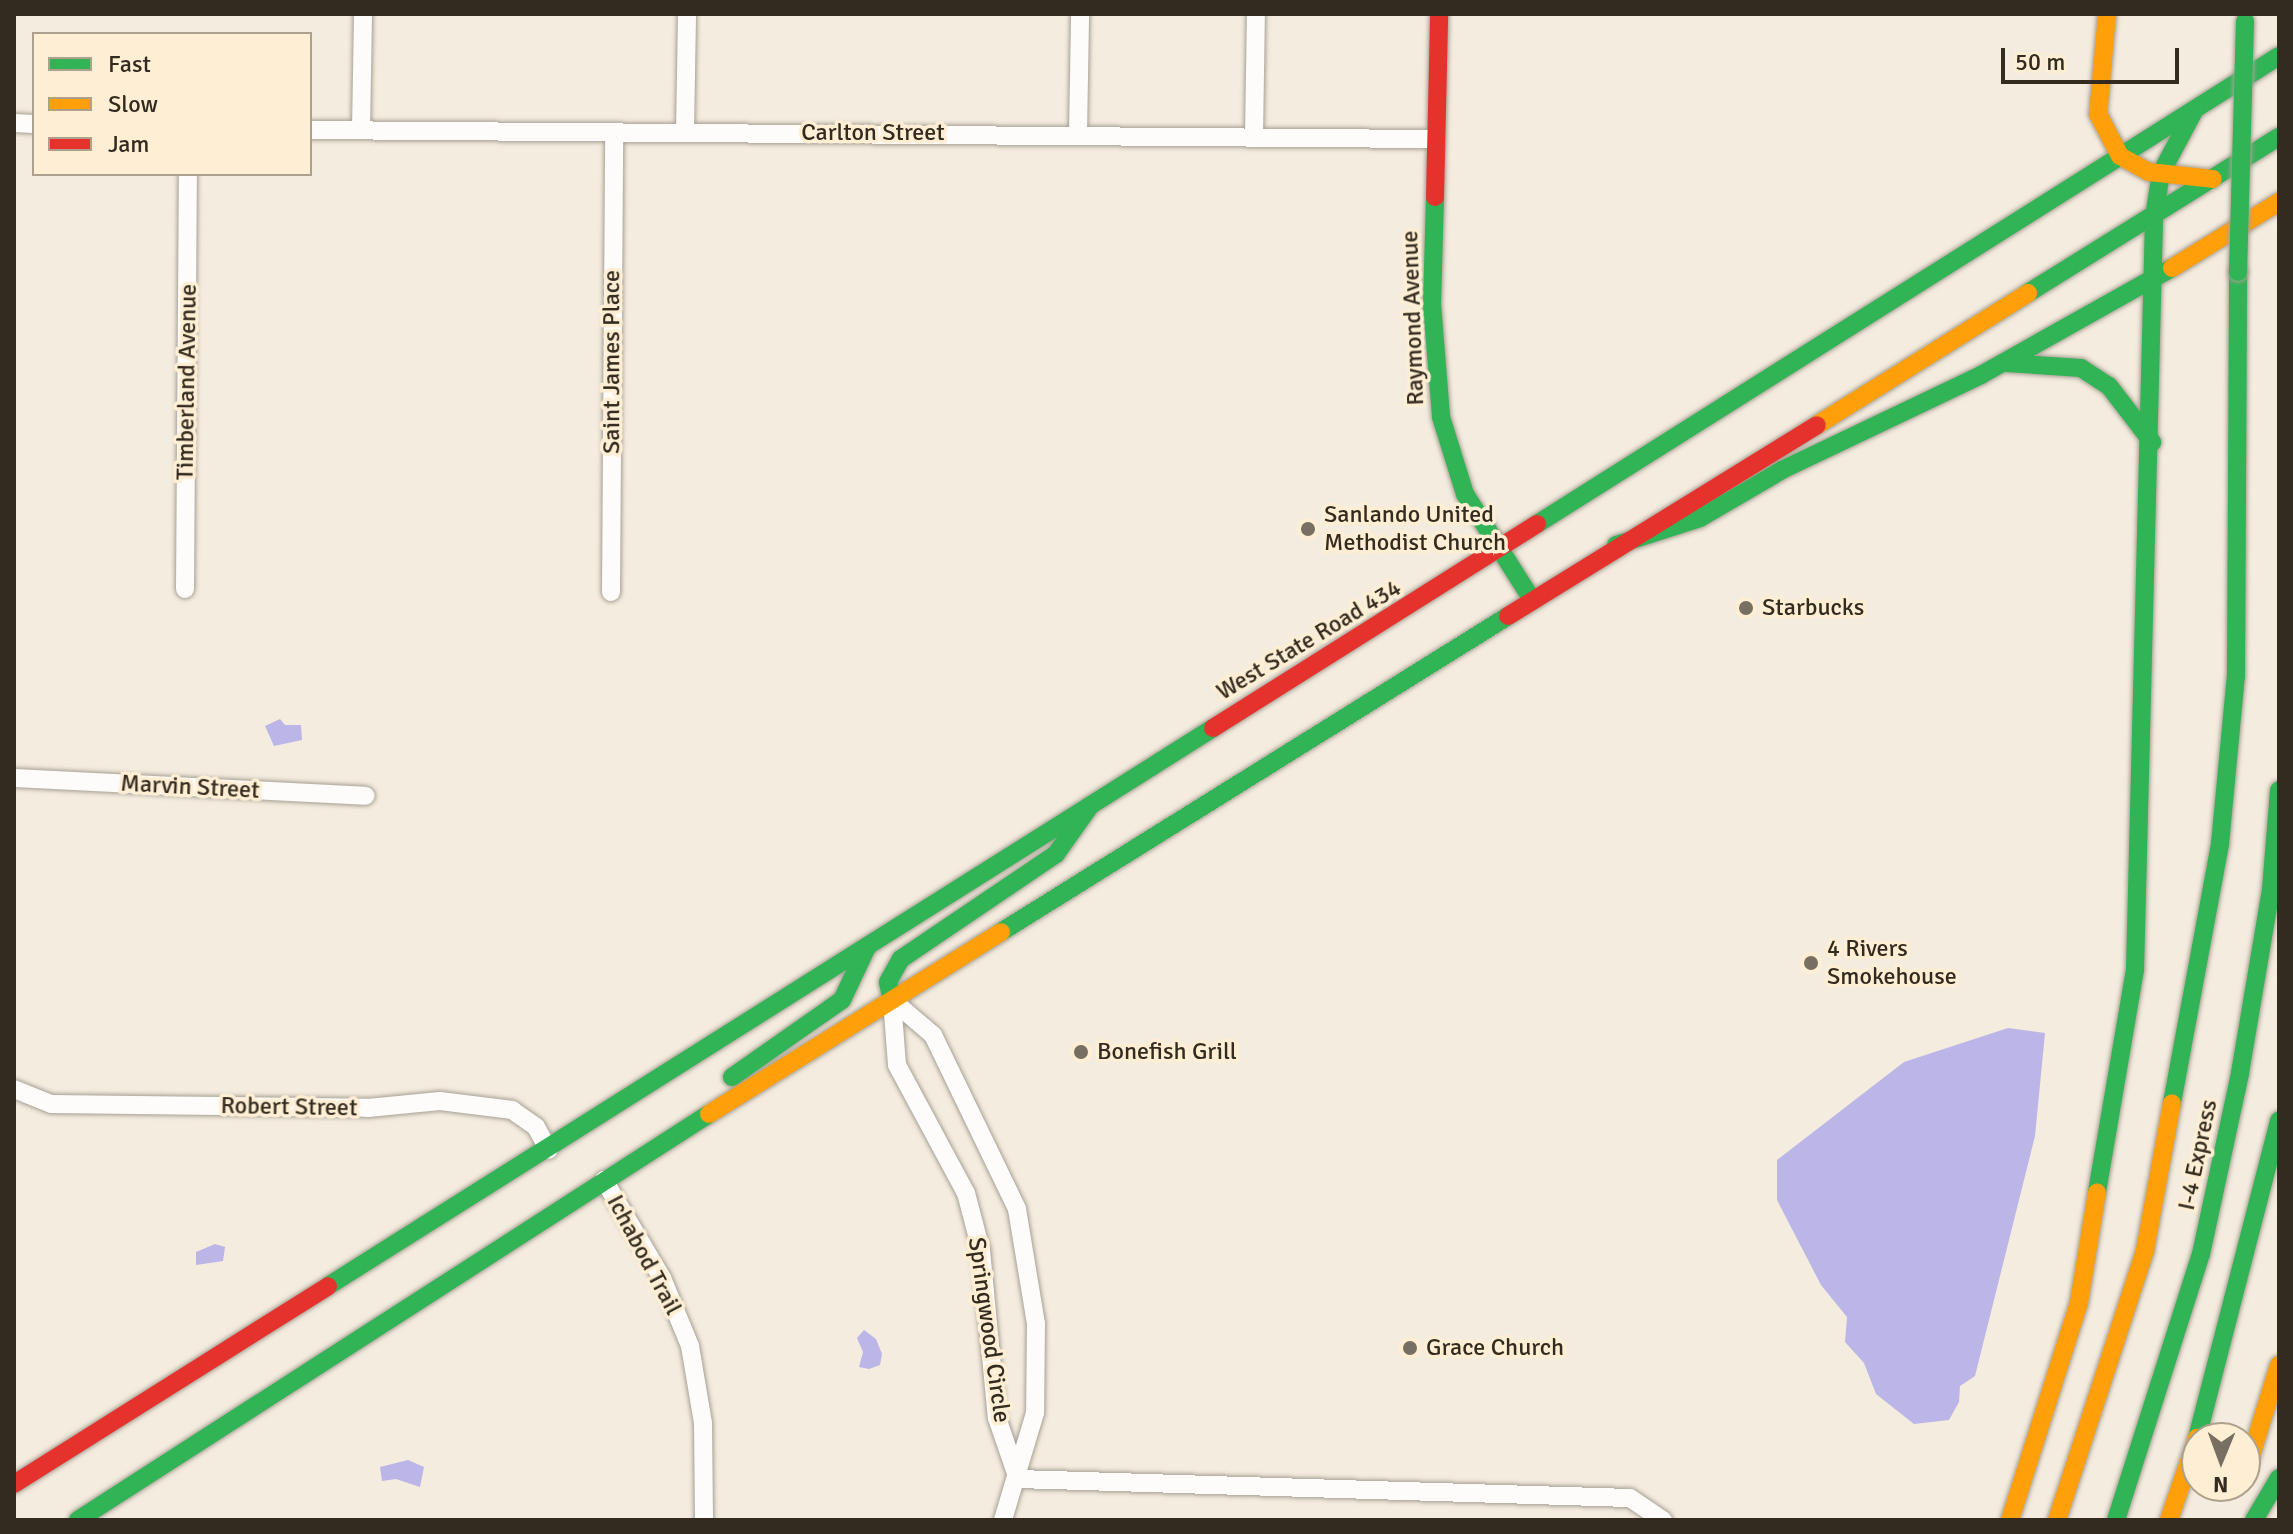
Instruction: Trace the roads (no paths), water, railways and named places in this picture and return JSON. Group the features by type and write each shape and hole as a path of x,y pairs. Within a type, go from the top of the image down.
{"main road":[{"name":"Raymond Avenue","path":"1439,14 1432,304 1441,417 1465,494 1531,598"},
{"path":"2107,14 2098,114 2120,156 2161,173 2213,179"},
{"path":"2057,1520 2145,1250 2220,844 2236,676 2238,272 2246,18"},
{"name":"West State Road 434","path":"14,1484 549,1150 1113,788 1499,552 2279,56"},
{"path":"2010,1520 2079,1302 2135,970 2152,442 2154,217 2161,173 2195,109"},
{"path":"78,1520 671,1137 1002,936 1531,598 2154,217 2279,137"},
{"path":"1616,545 1700,518 1782,470 2003,363 2153,280 2279,202"},
{"path":"2003,363 2081,368 2109,386 2152,442"},
{"name":"I-4 Express","path":"2116,1520 2201,1254 2245,1043 2271,890 2279,790"},
{"path":"892,1000 888,982 901,959 1056,854 1093,801"},
{"path":"671,1137 726,1082 842,1000 867,946"},
{"path":"2201,1422 2279,1120"},
{"path":"2261,1423 2279,1365"},
{"path":"2254,1520 2279,1478"},
{"path":"2169,1520 2181,1485"}],"street":[{"path":"361,130 363,14"},
{"path":"685,131 687,14"},
{"path":"1078,134 1080,14"},
{"path":"1254,136 1256,14"},
{"name":"Carlton Street","path":"312,130 1436,139"},
{"name":"Saint James Place","path":"611,592 614,132"},
{"name":"Timberland Avenue","path":"185,589 188,176"},
{"name":"Marvin Street","path":"14,778 366,796"},
{"name":"Springwood Circle","path":"892,1000 897,1065 966,1193 981,1250 997,1418 1018,1479"},
{"name":"Springwood Circle","path":"892,1000 933,1035 1017,1209 1036,1324 1035,1413 1018,1479 1003,1520"},
{"name":"Robert Street","path":"14,1089 51,1104 368,1108 440,1101 512,1110 536,1127 549,1150"},
{"name":"Ichabod Trail","path":"604,1180 662,1278 690,1346 703,1423 704,1520"},
{"path":"1018,1479 1630,1498 1663,1520"}],"place":[{"name":"Sanlando United Methodist Church","path":"1308,529"},
{"name":"Starbucks","path":"1746,608"},
{"name":"4 Rivers Smokehouse","path":"1811,963"},
{"name":"Bonefish Grill","path":"1081,1052"},
{"name":"Grace Church","path":"1410,1348"}]}
